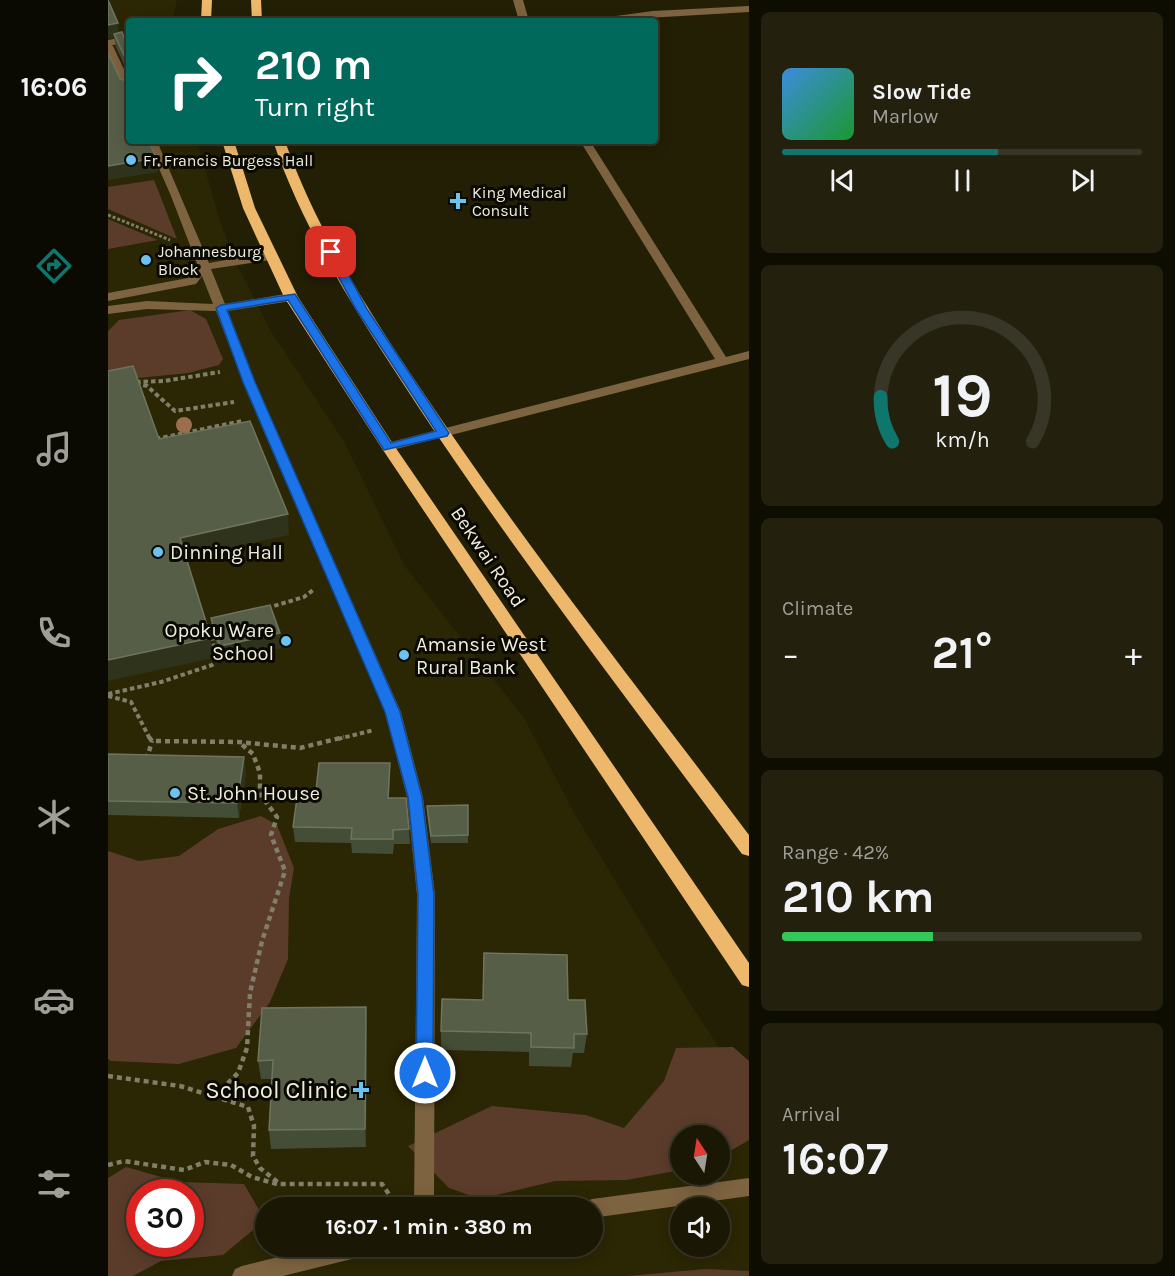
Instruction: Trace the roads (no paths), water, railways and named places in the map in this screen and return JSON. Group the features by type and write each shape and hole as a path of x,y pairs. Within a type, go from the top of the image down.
{"highway":[{"path":"206,18 207,0"},
{"path":"256,0 257,18"},
{"name":"Bekwai Road","path":"229,144 249,208 291,297 388,447 749,979"},
{"name":"Bekwai Road","path":"280,144 299,196 356,299 443,433 749,849"}],"street":[{"path":"518,0 523,18"},
{"path":"623,18 652,14 749,9"},
{"path":"108,44 126,84"},
{"path":"153,144 255,397 396,726 415,797 426,895 424,1197"},
{"path":"587,144 723,362"},
{"path":"108,297 192,281 204,267 270,256"},
{"path":"108,310 147,305 221,308 291,297"},
{"path":"388,447 749,355"},
{"path":"603,1207 749,1187"},
{"path":"242,1276 319,1257"}],"lane":[{"path":"108,44 126,40"}],"place":[{"name":"Fr. Francis Burgess Hall","path":"131,160"},
{"name":"King Medical Consult","path":"458,201"},
{"name":"Johannesburg Block","path":"146,260"},
{"name":"Dinning Hall","path":"158,552"},
{"name":"Opoku Ware School","path":"286,641"},
{"name":"Amansie West Rural Bank","path":"404,655"},
{"name":"St. John House","path":"175,793"},
{"name":"School Clinic","path":"361,1090"}]}
